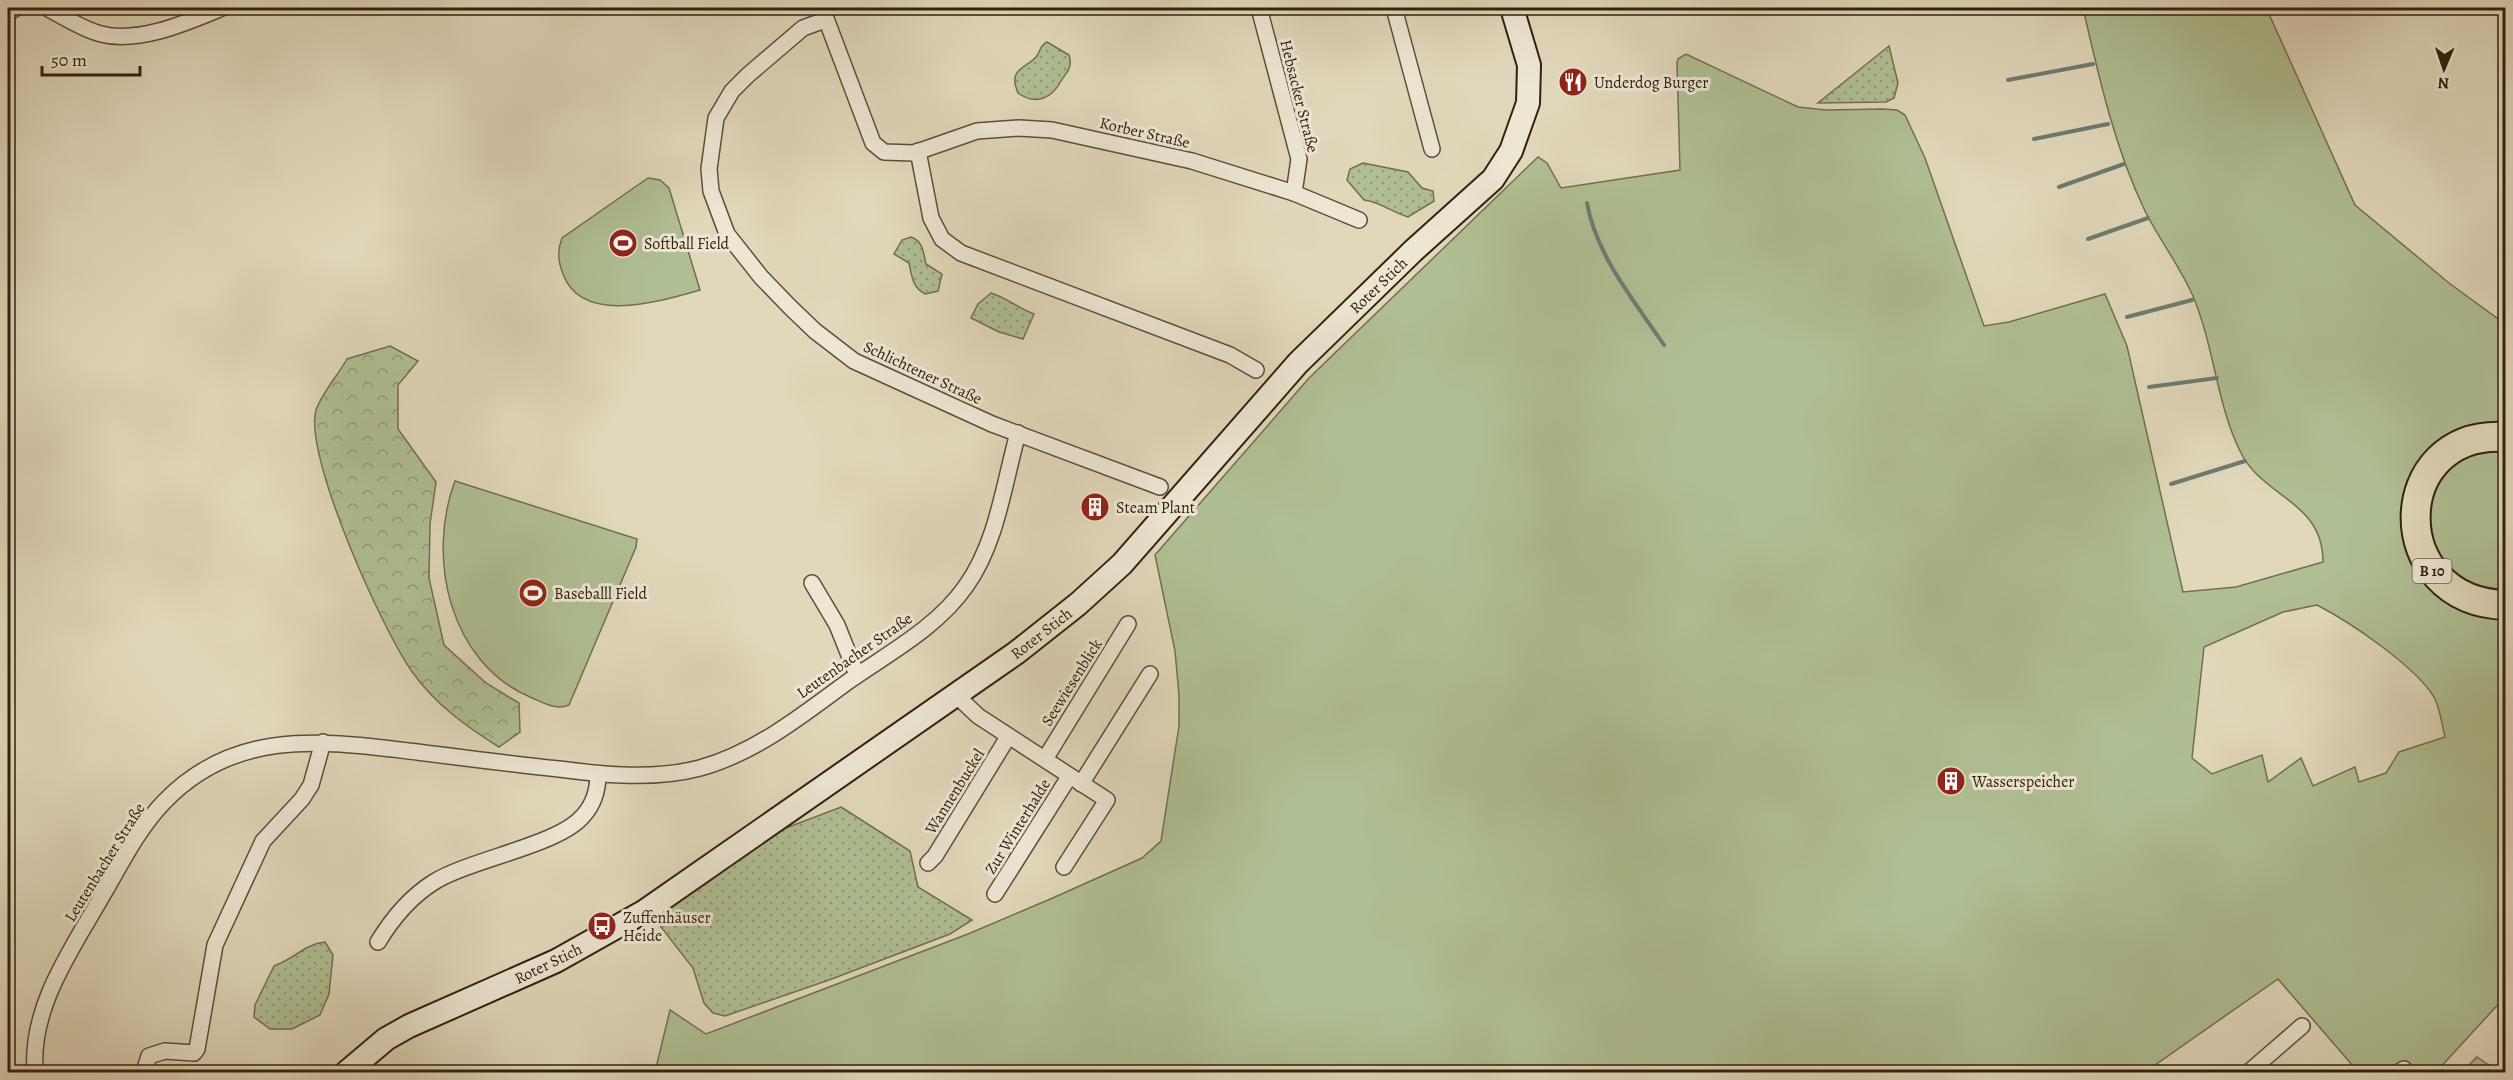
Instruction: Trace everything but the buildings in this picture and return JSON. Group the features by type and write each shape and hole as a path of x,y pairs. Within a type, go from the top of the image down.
{"highway":[{"name":"B 10","path":"2505,437 2486,438 2465,443 2437,462 2419,491 2414,523 2423,556 2444,583 2476,601 2505,605"}],"street":[{"path":"8,13 16,8"},
{"path":"46,8 86,29 115,36 148,32 222,8"},
{"name":"Hebsacker Straße","path":"1259,8 1299,159 1294,194"},
{"path":"1394,8 1432,149"},
{"name":"Roter Stich","path":"347,1072 386,1039 409,1026 556,961 645,911 957,696 1078,604 1122,564 1298,363 1413,251 1493,179 1511,151 1528,103 1529,64 1512,8"},
{"name":"Korber Straße","path":"824,14 877,149 894,154 918,151 977,130 1018,128 1052,130 1192,161 1294,194 1359,220"},
{"name":"Schlichtener Straße","path":"824,14 803,28 748,75 732,91 716,118 709,169 711,190 727,234 761,277 790,307 815,331 854,361 946,404 1160,487"},
{"path":"918,151 931,218 942,239 961,253 1230,355 1256,370"},
{"name":"Leutenbacher Straße","path":"35,1072 35,1044 48,994 124,858 164,801 185,783 227,758 291,742 323,742 598,774 665,773 700,768 728,758 767,738 938,617 966,587 987,545 1018,433"},
{"path":"812,583 837,625 857,675"},
{"name":"Seewiesenblick","path":"1045,759 1128,624"},
{"path":"1075,781 1150,674"},
{"path":"957,696 978,716 1008,737 1107,800 1064,867"},
{"name":"Wannenbuckel","path":"928,863 935,856 1008,737"},
{"path":"144,1072 149,1056 158,1051 194,1053 197,1049 215,945 263,841 302,799 311,785 323,742"},
{"path":"378,942 409,902 435,881 467,866 550,836 576,823 593,801 598,774"},
{"name":"Zur Winterhalde","path":"996,894 1075,781"},
{"path":"2249,1072 2302,1026"}],"green space":[{"path":"2083,8 2271,8 2269,14 2355,205 2449,283 2505,324 2505,997 2436,1072 2353,1066 2278,979 2145,1072 655,1072 670,1010 706,1034 968,934 1142,858 1161,841 1179,726 1179,695 1175,651 1155,555 1309,378 1538,157 1547,163 1561,188 1680,170 1677,63 1678,59 1686,54 1798,107 1826,110 1897,110 1905,115 1925,158 1984,326 2009,322 2105,294 2127,346 2183,592 2236,587 2323,562 2320,541 2313,525 2303,512 2250,467 2240,451 2225,413 2205,333 2192,294 2145,211 2124,162 2101,85","holes":["2317,605 2381,646 2425,685 2436,701 2445,737 2399,752 2386,773 2359,782 2355,767 2313,786 2301,758 2268,782 2262,755 2212,774 2192,758 2204,647 2283,612"]},
{"path":"1047,42 1069,55 1069,69 1048,96 1037,99 1025,97 1018,93 1015,85 1016,74 1036,57 1041,47"},
{"path":"1889,46 1898,83 1894,98 1886,102 1818,103"},
{"path":"1363,163 1408,172 1422,188 1433,191 1434,201 1408,217 1364,200 1347,180 1350,169"},
{"name":"Softball Field","path":"648,178 660,180 669,188 700,290 624,306 604,305 587,300 573,290 563,274 559,256 562,238"},
{"path":"911,237 921,245 926,264 942,274 938,291 925,294 917,288 909,263 894,254 902,240"},
{"path":"991,293 1034,314 1023,339 999,332 971,318 978,304"},
{"path":"390,346 418,361 398,385 398,429 436,482 430,524 429,578 444,645 486,683 519,703 520,732 499,747 442,705 413,673 366,585 333,503 322,465 315,433 316,410 322,397 347,359"},
{"name":"Baseballl Field","path":"455,481 637,539 636,547 569,705 559,707 549,705 503,681 480,660 463,634 452,605 445,574 443,542 447,511"},
{"path":"841,807 910,851 918,887 972,920 950,934 829,980 725,1016 713,1013 704,1003 693,968 658,923 663,908 765,836"},
{"path":"325,942 333,955 329,994 320,1015 292,1029 270,1029 254,1017 255,1005 274,966 311,946"},
{"path":"2477,1057 2499,1072 2462,1072"}],"waterway":[{"path":"2008,80 2093,64"},
{"path":"2034,139 2108,124"},
{"path":"2059,187 2124,164"},
{"path":"1587,203 1599,241 1608,259 1629,295 1664,345"},
{"path":"2088,239 2148,218"},
{"path":"2127,317 2192,300"},
{"path":"2149,387 2217,378"},
{"path":"2171,484 2245,461"}],"place":[{"name":"Underdog Burger","path":"1573,82"},
{"name":"Softball Field","path":"623,243"},
{"name":"Steam Plant","path":"1095,507"},
{"name":"Baseballl Field","path":"533,593"},
{"name":"Wasserspeicher","path":"1951,781"},
{"name":"Zuffenhäuser Heide","path":"602,926"}]}
